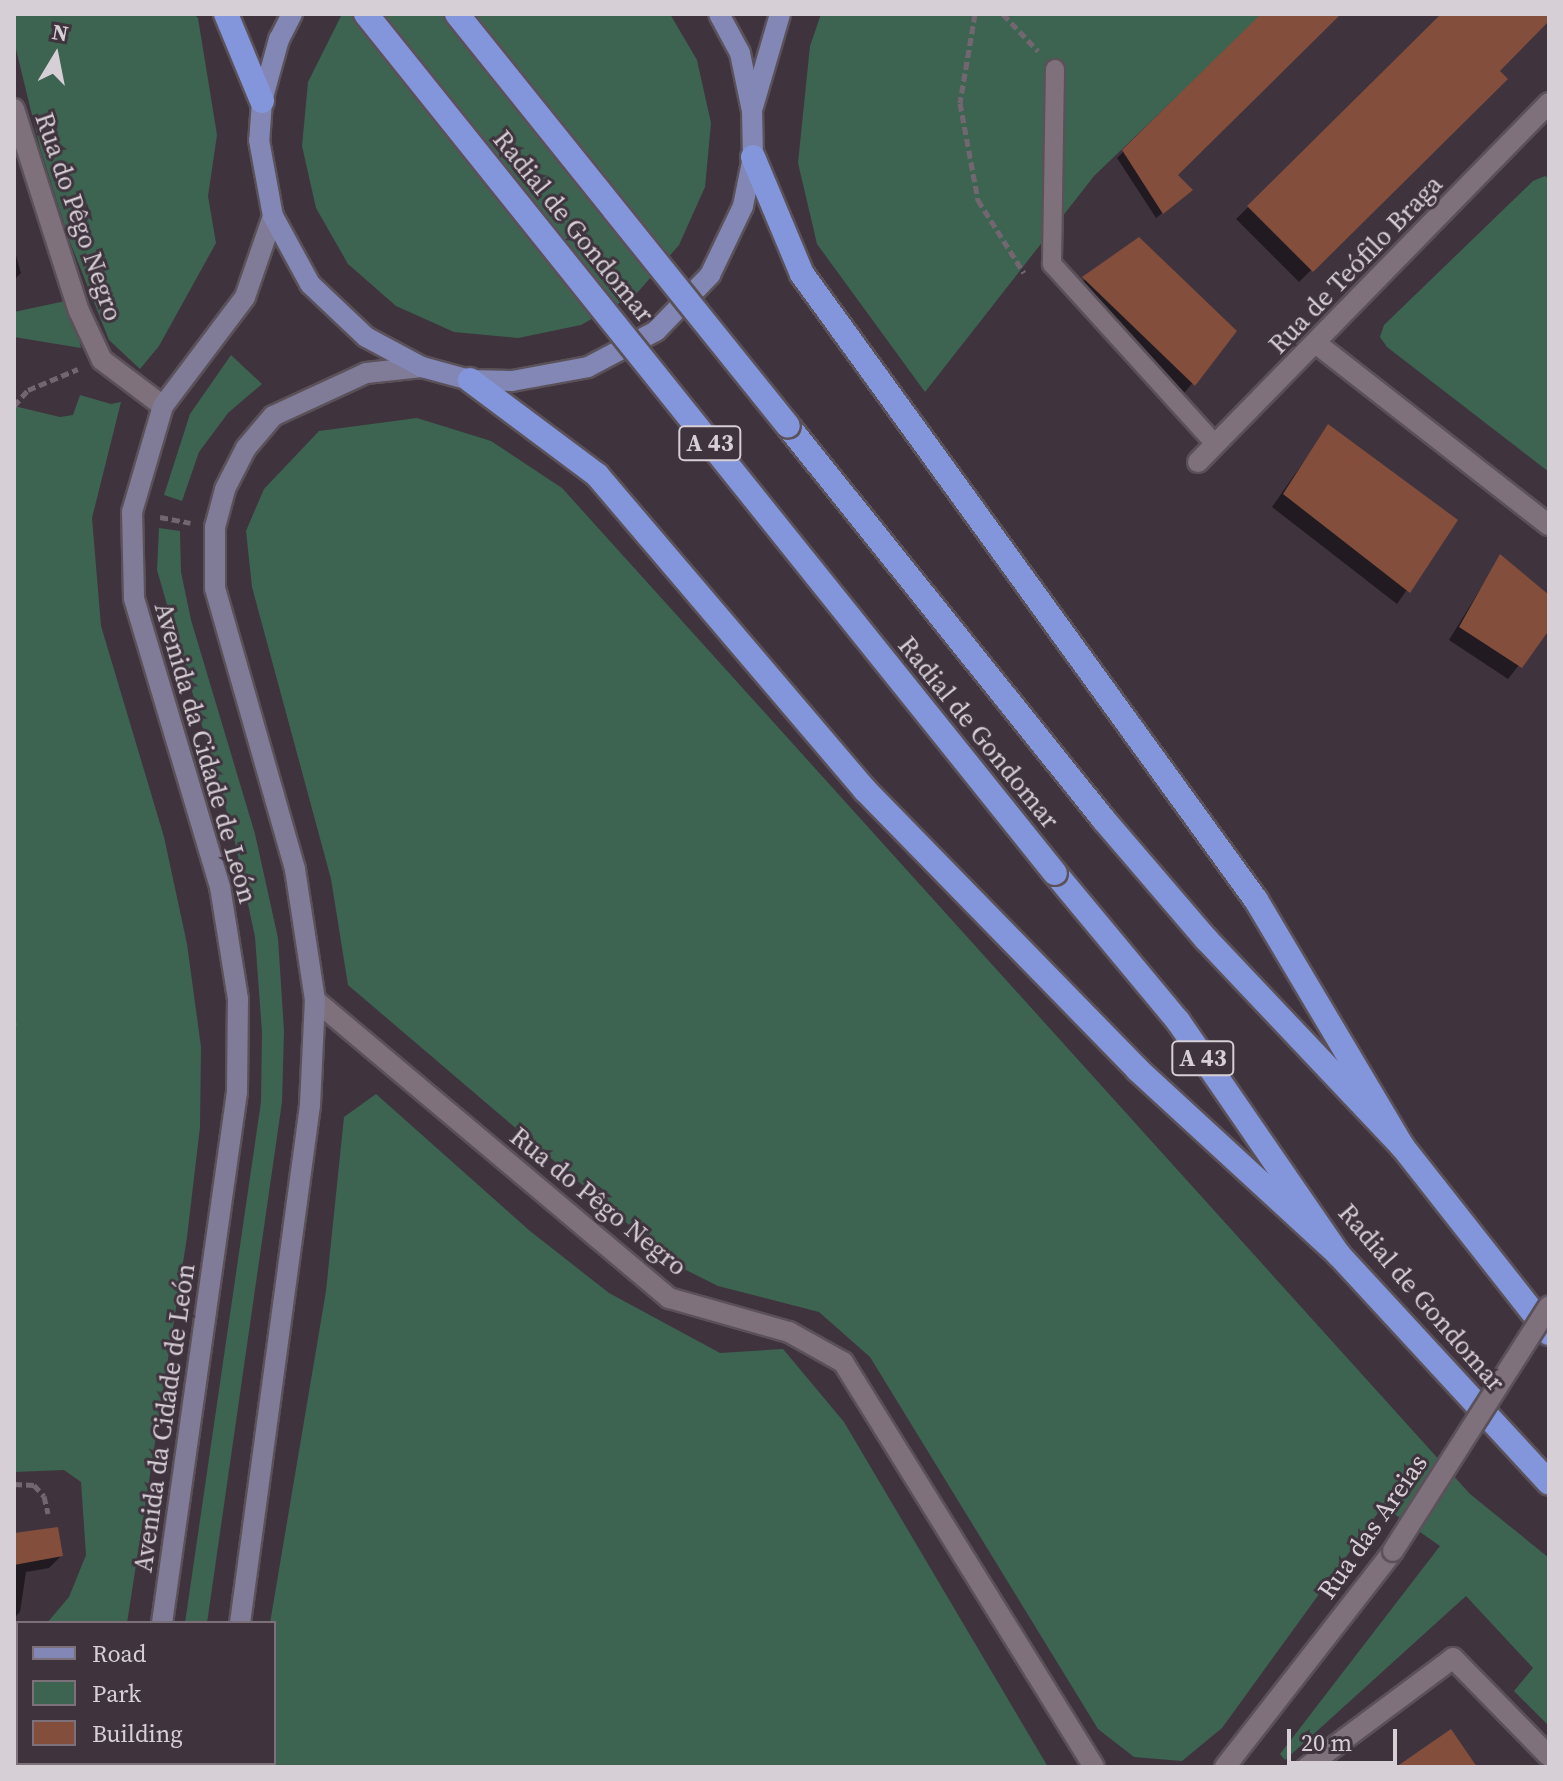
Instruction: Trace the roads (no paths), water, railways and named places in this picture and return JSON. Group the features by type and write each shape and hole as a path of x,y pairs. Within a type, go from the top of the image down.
{"highway":[{"path":"226,14 262,101"},
{"name":"Radial de Gondomar","path":"366,14 1055,873 1178,1021 1338,1254 1549,1483"},
{"name":"Radial de Gondomar","path":"457,14 1104,820 1206,939 1402,1146 1549,1333"},
{"path":"753,157 802,274 1256,900 1402,1146"},
{"path":"470,380 597,475 865,790 1138,1070 1338,1254"}],"main road":[{"path":"292,14 279,39 262,101 259,140 273,216 310,284 366,337 422,367 470,380 512,381 588,367 656,331 710,275 743,206 753,157 752,111 740,53 719,14"},
{"path":"752,111 780,14"},
{"name":"Avenida da Cidade de León","path":"162,1621 237,1092 238,999 220,887 134,598 132,512 163,406 245,297 273,216"},
{"name":"Avenida da Cidade de León","path":"240,1621 310,1105 315,1000 295,869 215,588 215,527 225,489 246,448 273,416 366,373 422,367"}],"street":[{"name":"Rua de Teófilo Braga","path":"1198,462 1317,344 1549,103"},
{"name":"Rua do Pêgo Negro","path":"14,109 79,311 102,360 163,406"},
{"path":"1317,344 1549,525"},
{"name":"Rua do Pêgo Negro","path":"315,1000 669,1298 789,1332 843,1362 1094,1767"},
{"name":"Rua das Areias","path":"1225,1767 1393,1551 1549,1306"},
{"path":"1307,1767 1453,1658 1549,1756"}],"lane":[{"path":"1055,69 1052,264 1215,444"}]}
